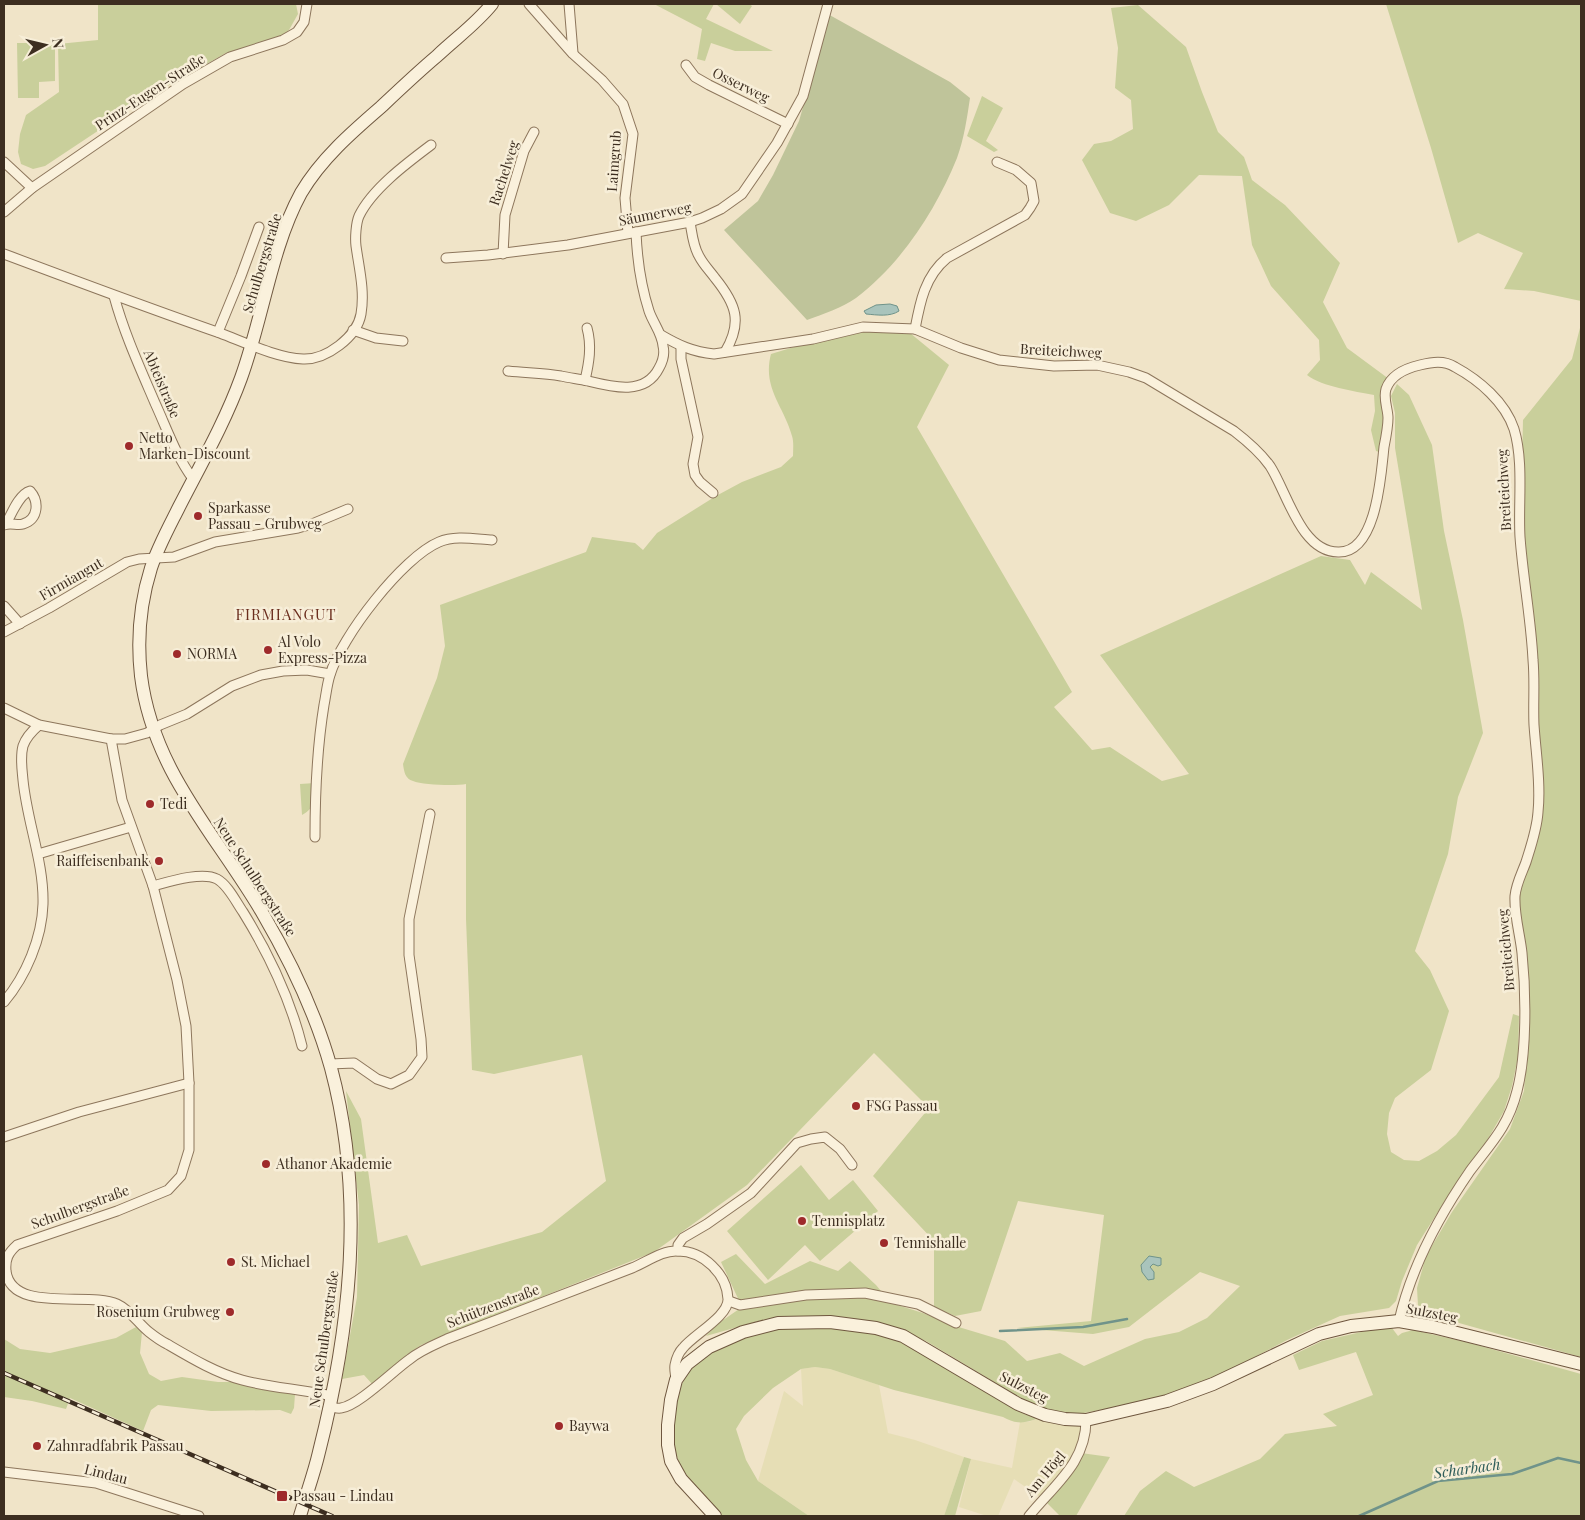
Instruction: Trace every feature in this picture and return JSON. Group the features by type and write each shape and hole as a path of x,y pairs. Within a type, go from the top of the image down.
{"street":[{"name":"Prinz-Eugen-Straße","path":"4,212 32,188 183,84 230,57 283,40 296,32 304,22 308,8 307,4"},
{"name":"Schulbergstraße","path":"154,729 143,692 139,645 142,605 154,560 163,538 229,410 252,346 284,233 302,193 325,160 357,127 468,30 492,4"},
{"name":"Laimgrub","path":"530,4 573,54 615,94 623,104 629,118 633,134 626,198 645,296 661,335"},
{"path":"569,4 573,54"},
{"name":"Säumerweg","path":"446,258 503,254 568,245 690,222 721,209 742,194 788,124 802,96 828,4"},
{"name":"Osserweg","path":"686,65 695,77 788,124"},
{"name":"Rachelweg","path":"503,254 505,214 524,151 534,132"},
{"path":"4,254 252,346 301,359 321,356 332,351 342,343 359,322 361,313 361,281 356,244 358,217 371,197 394,175 431,145"},
{"path":"4,162 32,188"},
{"path":"914,329 925,286 940,264 947,258 1025,215 1034,201 1031,183 1026,177 1016,170 997,162"},
{"path":"690,222 698,254 724,290 736,311 735,330 725,352"},
{"name":"Schulbergstraße","path":"218,332 259,226"},
{"name":"Abteistraße","path":"114,296 122,324 147,383 180,459 193,479"},
{"name":"Breiteichweg","path":"661,335 681,347 700,352 725,352 813,339 863,327 914,329 999,360 1054,366 1096,365 1129,372 1146,378 1234,431 1247,441 1269,465 1299,524 1308,537 1323,548 1337,553 1354,548 1363,538 1376,507 1388,421 1386,389 1397,375 1417,365 1447,362 1480,384 1493,396 1509,418 1514,430 1518,454 1520,538 1533,659 1534,725 1539,792 1535,831 1526,863 1515,891 1515,913 1522,964 1524,1000 1522,1064 1512,1108 1499,1135 1469,1172 1420,1258 1405,1296 1399,1321"},
{"path":"585,380 590,361 587,328"},
{"path":"353,330 376,338 402,341"},
{"path":"508,371 551,375 585,380 612,387 631,388 646,383 657,373 663,360 664,347 661,335"},
{"path":"681,347 681,359 698,437 693,464 695,475 713,493"},
{"path":"154,560 174,558 215,542 312,524 348,509"},
{"path":"315,837 320,729 330,674 345,641 362,617 400,572 428,547 441,541 455,538 492,540"},
{"name":"Firmiangut","path":"4,632 127,562 139,559 154,560"},
{"path":"4,606 20,624"},
{"path":"4,708 39,725 111,739 125,739 139,736 187,714 232,686 261,675 283,671 307,670 330,674"},
{"path":"4,1002 13,991 28,963 42,921 43,888 38,854 27,809 22,756 28,734 39,725"},
{"name":"Neue Schulbergstraße","path":"154,729 186,799 262,910 285,952 316,1025 330,1064 337,1092 348,1162 352,1212 349,1284 331,1402 313,1474 300,1516"},
{"name":"Schulbergstraße","path":"111,739 116,777 122,800 152,886 186,1026 189,1083 189,1150 182,1176 168,1190 17,1245 5,1255 10,1282 24,1294 58,1299 110,1301 125,1309 150,1333 165,1343 224,1374 244,1381 331,1402"},
{"path":"330,1064 354,1063 377,1079 391,1084 409,1076 422,1057 409,955 409,919 430,814"},
{"path":"38,854 130,827"},
{"path":"152,886 200,876 216,879 227,889 248,921 278,976 295,1018 302,1046"},
{"path":"4,1136 79,1112 189,1083"},
{"path":"676,1380 675,1367 682,1349 724,1312 729,1302 726,1286 708,1262 696,1254 678,1251 678,1245 683,1238 707,1224 751,1193 797,1143 811,1138 825,1137 840,1149 852,1165"},
{"name":"Schützenstraße","path":"331,1402 342,1408 350,1405 367,1394 422,1350 447,1339 634,1268 664,1253 678,1251"},
{"path":"729,1302 740,1305 806,1295 865,1293 918,1304 956,1323"},
{"name":"Sulzsteg","path":"715,1516 681,1479 671,1461 668,1445 668,1424 676,1380 687,1364 709,1347 743,1332 778,1323 830,1322 876,1328 902,1336 1018,1404 1045,1415 1065,1419 1086,1420 1167,1401 1213,1384 1319,1334 1351,1326 1399,1321 1433,1327 1581,1364"},
{"name":"Am Högl","path":"1029,1516 1064,1477 1081,1453 1086,1433 1086,1420"},
{"name":"Lindau","path":"4,1472 96,1483 199,1516"}],"shaded area":[{"path":"815,1367 830,1369 879,1385 888,1433 964,1457 944,1516 809,1516 758,1481 784,1391 803,1406 801,1369"},
{"path":"1045,1415 1086,1420 1081,1453 1043,1499 1014,1479 998,1516 987,1516 959,1507 971,1459 1012,1468 1020,1422 1029,1422"}],"green space":[{"path":"98,4 296,4 298,14 289,30 279,38 226,53 155,93 45,166 33,169 21,164 18,152 20,134 26,115 59,92 58,44 98,40"},
{"path":"654,4 714,4 706,19 773,51 735,51 711,43 705,61 697,59 702,29"},
{"path":"716,4 749,4 752,6 740,24"},
{"path":"1386,4 1581,4 1581,301 1534,291 1504,289 1523,253 1478,233 1458,243 1431,148"},
{"path":"1138,5 1186,47 1218,132 1244,157 1252,180 1285,205 1340,263 1323,302 1347,348 1389,379 1382,453 1376,451 1371,430 1375,411 1374,395 1330,386 1307,375 1320,360 1319,340 1271,286 1252,245 1242,176 1199,175 1169,205 1136,221 1110,213 1082,160 1094,144 1111,141 1133,129 1131,100 1115,88 1118,48 1111,8"},
{"path":"826,13 950,82 970,98 957,158 939,197 916,235 888,269 851,302 807,320 724,230 758,201 799,121 818,55"},
{"path":"17,43 55,43 55,81 39,82 39,98 18,98"},
{"path":"982,96 1003,108 986,141 998,150 994,152 967,136"},
{"path":"1581,324 1581,1357 1434,1316 1418,1306 1417,1288 1426,1256 1452,1212 1510,1129 1524,1091 1527,1049 1517,911 1521,887 1542,804 1527,611 1522,461 1523,420 1572,359"},
{"path":"885,331 910,333 949,365 917,427 1072,692 1054,707 1092,750 1110,747 1162,781 1189,774 1100,655 1321,556 1350,560 1365,585 1371,572 1422,610 1395,448 1395,413 1391,396 1397,384 1409,395 1432,445 1444,531 1463,620 1483,733 1458,797 1448,854 1415,951 1430,970 1449,1011 1431,1070 1395,1098 1389,1113 1387,1134 1391,1152 1404,1160 1419,1161 1437,1151 1456,1135 1499,1077 1513,1014 1519,1016 1518,1057 1504,1111 1485,1144 1464,1171 1417,1245 1396,1301 1389,1308 1340,1316 1287,1340 1230,1370 1178,1392 1121,1406 1078,1414 1056,1413 1026,1401 926,1341 878,1323 845,1317 806,1316 762,1320 706,1336 716,1325 742,1307 721,1262 736,1254 765,1284 810,1261 838,1271 850,1261 876,1285 891,1303 952,1325 1005,1341 1027,1361 1060,1353 1084,1366 1145,1339 1179,1332 1207,1318 1240,1286 1200,1272 1129,1327 1093,1334 1017,1328 1091,1321 1104,1215 1018,1201 981,1311 955,1316 934,1307 934,1241 873,1176 929,1108 874,1053 747,1185 654,1252 421,1345 373,1385 364,1375 342,1379 357,1297 359,1205 346,1091 361,1119 378,1243 407,1235 421,1266 542,1232 606,1181 582,1055 494,1074 472,1070 466,919 466,784 439,785 413,781 404,772 403,764 437,678 445,646 440,605 586,552 592,537 635,543 643,550 657,533 716,496 742,482 781,467 793,456 793,441 769,377 771,354 858,332"},
{"path":"315,783 312,805 302,815 300,784"},
{"name":"Tennisplatz","path":"801,1165 829,1200 853,1180 878,1211 820,1261 805,1245 768,1280 727,1231"},
{"path":"136,1327 142,1332 140,1353 149,1374 161,1381 182,1377 231,1382 295,1394 294,1408 291,1414 280,1410 211,1411 158,1405 151,1410 143,1431 70,1398 66,1409 4,1397 4,1339 20,1349 50,1353 116,1338"},
{"path":"774,1328 831,1328 865,1331 891,1337 915,1349 1024,1414 1038,1418 1016,1422 1003,1417 894,1390 830,1369 815,1367 801,1369 773,1388 744,1416 736,1429 746,1460 758,1481 809,1516 720,1516 692,1485 679,1462 673,1428 680,1389 690,1370 720,1347 749,1335"},
{"path":"1392,1328 1398,1336 1413,1330 1470,1343 1581,1374 1581,1516 1124,1516 1140,1491 1166,1471 1194,1487 1260,1459 1285,1434 1337,1426 1323,1414 1373,1395 1356,1352 1299,1370 1293,1355 1322,1341 1370,1330"},
{"path":"1081,1453 1110,1457 1076,1516 1060,1516 1043,1499"},
{"path":"964,1457 971,1459 955,1516 944,1516"}],"water":[{"path":"890,304 897,306 899,311 883,315 866,314 864,311 876,305"},
{"path":"1149,1256 1161,1258 1161,1265 1153,1264 1150,1267 1154,1272 1154,1279 1148,1280 1142,1272 1141,1265"}],"waterway":[{"path":"1000,1331 1083,1327 1127,1319"},
{"name":"Scharbach","path":"1359,1516 1438,1481 1512,1474 1558,1458 1581,1463"}],"railway":[{"path":"4,1373 332,1516"}],"place":[{"name":"Netto Marken-Discount","path":"129,446"},
{"name":"Sparkasse Passau - Grubweg","path":"198,516"},
{"name":"Al Volo Express-Pizza","path":"268,650"},
{"name":"NORMA","path":"177,654"},
{"name":"Tedi","path":"150,804"},
{"name":"Raiffeisenbank","path":"159,861"},
{"name":"FSG Passau","path":"856,1106"},
{"name":"Athanor Akademie","path":"266,1164"},
{"name":"Tennisplatz","path":"802,1221"},
{"name":"Tennishalle","path":"884,1243"},
{"name":"St. Michael","path":"231,1262"},
{"name":"Rosenium Grubweg","path":"230,1312"},
{"name":"Baywa","path":"559,1426"},
{"name":"Zahnradfabrik Passau","path":"37,1446"},
{"name":"Passau - Lindau","path":"282,1496"}],"district":[{"name":"FIRMIANGUT","path":"286,615"}]}
